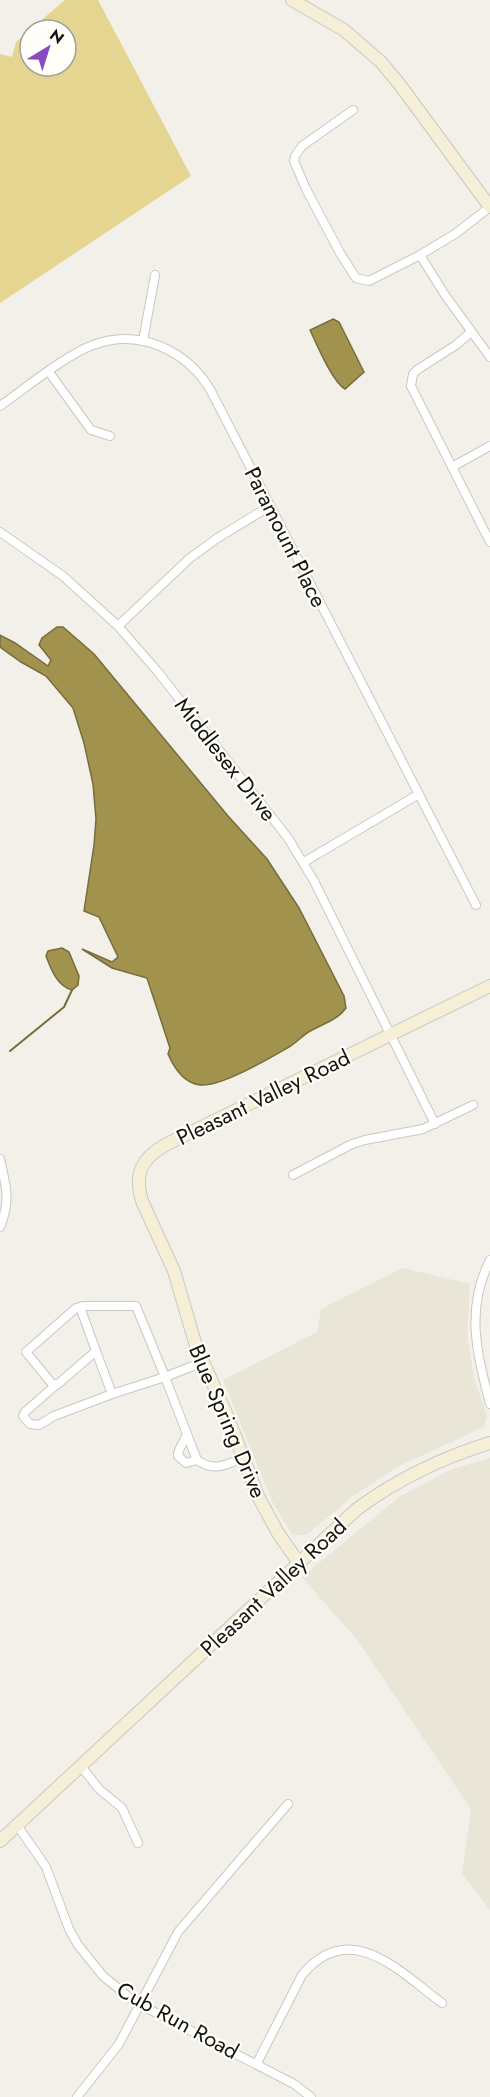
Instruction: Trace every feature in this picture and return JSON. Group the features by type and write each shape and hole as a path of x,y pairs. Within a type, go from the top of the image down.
{"street":[{"path":"292,0 344,30 381,62 490,207 455,234 420,255 369,280 356,278 340,253 296,169 295,156 302,146 352,110"},
{"path":"420,255 490,357"},
{"path":"143,340 155,275"},
{"path":"471,332 456,345 417,370 411,382 412,391 452,467 486,523 490,542"},
{"name":"Paramount Place","path":"0,406 78,352 92,345 118,339 143,340 172,351 197,370 211,391 476,904"},
{"path":"49,372 91,430 110,436"},
{"path":"452,467 490,447"},
{"path":"118,626 190,558 242,521 270,506"},
{"name":"Middlesex Drive","path":"0,532 63,576 118,626 165,681 288,838 304,862 435,1124"},
{"path":"304,862 419,794"},
{"name":"Pleasant Valley Road","path":"174,1271 139,1191 140,1173 145,1161 152,1153 490,986"},
{"path":"293,1175 352,1144 412,1132 435,1124 473,1105"},
{"path":"0,1159 8,1191 6,1212 0,1227"},
{"path":"490,1260 478,1293 475,1330 478,1358 490,1404"},
{"name":"Blue Spring Drive","path":"174,1271 188,1326 243,1458 270,1520 299,1563"},
{"path":"58,1384 53,1385 26,1352 80,1307 136,1306 197,1460 217,1468 243,1458"},
{"path":"80,1307 112,1394"},
{"path":"96,1351 25,1413 23,1416 27,1422 35,1426 44,1424 54,1416 203,1362"},
{"path":"187,1434 185,1442 178,1450 178,1456 186,1463 197,1460"},
{"name":"Pleasant Valley Road","path":"0,1841 357,1509 393,1484 422,1468 490,1443"},
{"path":"81,1766 99,1790 122,1808 138,1843"},
{"path":"77,2097 119,2044 178,1932 288,1804"},
{"name":"Cub Run Road","path":"16,1826 46,1867 69,1929 78,1945 103,1976 141,2005 294,2084 311,2097"},
{"path":"257,2064 302,1975 312,1964 331,1953 351,1949 375,1954 442,2003"}],"shaded area":[{"path":"65,0 98,0 191,176 0,303 0,54 12,57 18,40 18,78 78,78 78,18 44,18"},
{"path":"333,319 339,322 364,372 345,389 330,371 310,330"},
{"path":"57,627 63,627 94,654 228,816 267,859 299,908 344,996 346,1008 338,1016 307,1033 270,1058 220,1081 194,1084 184,1078 177,1069 168,1054 170,1048 147,978 112,968 82,949 112,962 118,957 99,917 84,911 96,819 93,784 84,743 73,708 46,676 0,647 0,635 48,666 51,660 39,645 42,638"},
{"path":"62,948 69,952 79,976 78,985 72,990 58,981 46,956 48,951"},
{"path":"403,1268 470,1284 467,1334 474,1378 487,1416 484,1427 399,1466 353,1496 307,1535 292,1535 272,1501 223,1380 317,1332 321,1309"},
{"path":"490,1458 490,1910 462,1874 471,1809 358,1641 302,1577 399,1497 452,1469"}],"waterway":[{"path":"10,1051 64,1007 72,990"}]}
